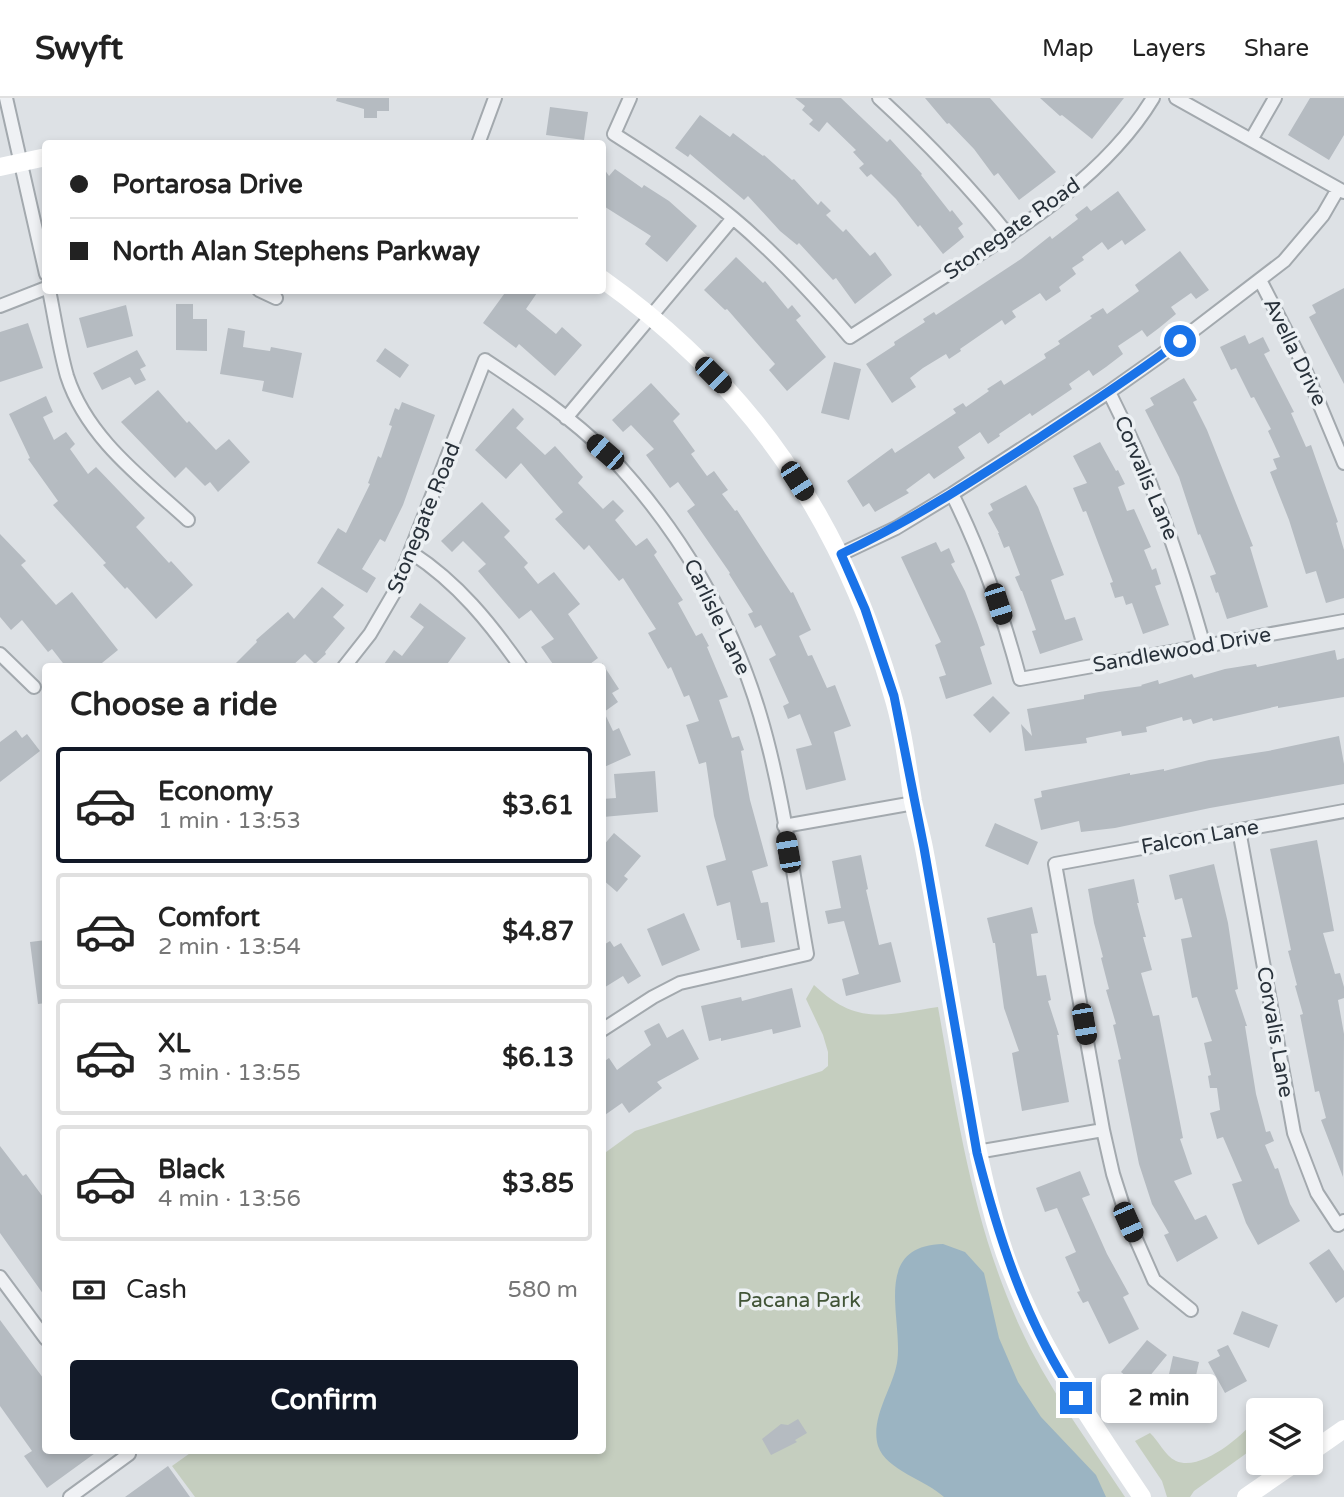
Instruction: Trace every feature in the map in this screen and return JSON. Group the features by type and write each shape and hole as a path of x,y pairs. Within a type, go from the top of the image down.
{"street":[{"path":"6,98 42,256"},
{"path":"479,140 495,98"},
{"path":"566,418 733,218 677,175 614,134 630,98"},
{"path":"879,98 934,150 977,196 1009,236"},
{"name":"Stonegate Road","path":"733,218 776,256 850,337 1009,236 1092,172 1118,147 1153,98"},
{"path":"841,554 896,528 1109,393 1284,261 1341,190 1176,98"},
{"path":"1251,140 1275,98"},
{"path":"0,167 42,158"},
{"name":"Avella Drive","path":"1260,280 1301,360 1344,463"},
{"path":"606,282 685,346 751,416 804,491 841,554 865,609 894,696 924,848 977,1153 1001,1242 1018,1290 1039,1335 1063,1378 1142,1497"},
{"path":"0,306 42,291"},
{"path":"48,294 68,377 83,411 111,451 188,520"},
{"path":"268,294 276,298"},
{"name":"Stonegate Road","path":"347,663 370,634 394,593 412,553 485,360"},
{"name":"Carlisle Lane","path":"485,360 566,418 605,452 643,493 701,577 725,624 761,716 784,827 807,954 680,984 643,1003 606,1027"},
{"name":"Corvalis Lane","path":"1109,393 1136,445 1163,513 1204,646"},
{"name":"Sandlewood Drive","path":"951,494 990,579 1020,679 1344,621"},
{"path":"412,553 437,569 461,592 494,629 518,663"},
{"path":"0,654 34,687"},
{"path":"784,827 914,803"},
{"name":"Falcon Lane","path":"1103,1130 1055,864 1344,811"},
{"name":"Corvalis Lane","path":"1239,830 1294,1133 1317,1193 1341,1223"},
{"path":"977,1153 1103,1130 1128,1222 1154,1280 1191,1310"},
{"path":"0,1277 42,1334"},
{"path":"1323,1444 1344,1429"},
{"path":"70,1497 125,1454"},
{"path":"1246,1497 1278,1475"}],"green space":[{"name":"Pacana Park","path":"814,985 829,998 858,1012 902,1013 938,1007 968,1169 989,1247 1003,1286 1042,1370 1125,1497 195,1497 172,1466 189,1454 606,1454 606,1152 635,1131 822,1071 828,1066 828,1052 806,999"},
{"path":"1246,1430 1246,1454 1194,1491 1190,1497 1167,1497 1162,1481 1135,1441 1150,1433 1168,1455 1176,1461 1186,1463 1209,1457"}],"water":[{"path":"943,1244 965,1252 984,1273 999,1338 1018,1382 1041,1417 1096,1475 1106,1497 944,1497 889,1462 882,1454 876,1436 879,1415 897,1363 895,1288 898,1271 906,1257 920,1248"}],"building":[{"path":"337,98 389,98 389,111 377,111 377,118 364,118 364,109 336,101"},
{"path":"795,98 841,98 887,142 890,139 922,174 950,212 952,210 963,224 958,228 964,237 943,254 896,199 871,174 867,177 859,168 864,164 853,152 856,150 827,122 819,132 809,124 813,120 802,110 805,106"},
{"path":"925,98 990,98 1056,172 1019,200 998,173 994,176 974,149 947,124"},
{"path":"1040,98 1124,98 1092,139"},
{"path":"1310,98 1344,98 1344,135 1329,160 1288,135"},
{"path":"550,107 588,112 584,140 546,135"},
{"path":"700,115 730,137 733,133 764,155 794,179 818,205 821,201 831,211 826,215 843,232 846,229 870,256 875,252 892,275 855,304 836,278 833,280 799,243 797,245 780,231 748,196 744,200 690,154 688,157 675,148"},
{"path":"615,169 642,188 644,185 669,201 697,226 667,262 645,244 651,236 606,208 606,172 609,176"},
{"path":"1118,191 1146,230 1125,245 1122,240 1108,250 1102,242 1072,268 1076,274 1059,287 1061,291 1046,301 1040,293 1012,311 1016,317 1005,325 1002,320 949,359 946,354 923,368 910,378 916,387 892,403 866,364 925,322 923,319 934,312 936,315 1021,259 1050,236 1052,239 1078,219 1075,215 1087,206 1091,211"},
{"path":"1180,251 1209,290 1196,299 1191,293 1171,307 1176,314 1147,337 1142,330 1118,346 1123,354 1106,367 1093,376 1089,370 1069,384 1072,389 1032,416 1030,413 988,444 980,432 958,447 965,458 934,479 929,473 906,490 909,493 875,512 869,503 863,507 847,481 892,448 895,453 956,413 953,409 963,403 966,407 1001,380 1004,385 1046,358 1044,354 1060,344 1058,341 1092,318 1090,316 1103,308 1107,314 1139,291 1135,285"},
{"path":"736,257 763,283 765,281 788,309 792,305 801,316 796,320 826,357 787,391 769,370 775,364 727,309 704,290"},
{"path":"1344,288 1344,384 1309,317 1316,313 1312,305"},
{"path":"504,294 536,294 526,309 556,334 562,327 582,345 555,376 519,344 516,348 483,323"},
{"path":"176,304 193,304 193,319 207,319 207,351 176,350"},
{"path":"126,305 133,336 87,348 79,318"},
{"path":"28,323 43,368 0,382 0,332"},
{"path":"228,328 245,331 243,347 270,351 271,347 302,353 293,398 262,391 264,381 220,374"},
{"path":"1245,335 1249,344 1263,337 1270,351 1264,354 1294,412 1291,413 1306,447 1311,445 1338,522 1336,523 1344,550 1344,598 1326,603 1316,571 1306,574 1270,472 1277,469 1273,459 1280,457 1268,431 1271,429 1236,368 1231,370 1220,347"},
{"path":"385,348 409,365 400,378 376,361"},
{"path":"137,350 146,366 140,369 146,380 135,385 130,377 102,390 93,373"},
{"path":"834,362 861,369 849,420 821,413"},
{"path":"1184,378 1197,400 1193,402 1207,430 1253,546 1250,547 1268,607 1227,619 1210,576 1216,574 1200,534 1198,535 1179,477 1145,410 1154,405 1150,398"},
{"path":"651,383 680,414 673,421 695,451 691,454 707,476 714,471 728,490 722,494 735,511 737,510 791,593 793,592 811,630 799,636 808,656 812,655 827,688 835,685 851,726 834,732 846,780 806,790 796,749 812,745 800,714 788,719 783,706 789,703 769,659 776,655 761,625 755,628 748,614 753,612 687,511 695,505 678,482 670,488 646,455 654,449 631,425 623,432 612,420"},
{"path":"158,390 216,450 229,439 250,462 218,492 210,482 205,486 186,467 175,478 121,422"},
{"path":"46,396 53,412 43,417 54,440 66,432 75,444 70,449 88,474 96,467 145,518 136,527 193,585 156,619 103,565 106,563 53,505 58,501 28,459 30,458 9,414"},
{"path":"402,402 435,415 403,505 385,542 380,539 362,569 376,578 367,593 317,563 338,528 346,533 370,484 368,483 378,456 381,458 395,408 399,410"},
{"path":"513,408 524,419 516,428 545,455 555,446 583,477 578,483 603,509 613,500 624,511 615,520 636,546 647,538 657,552 654,555 683,600 678,603 696,636 702,633 709,646 707,647 728,697 719,700 732,738 739,736 744,750 741,751 750,800 768,866 752,871 761,903 768,902 775,942 741,948 730,902 717,906 706,866 726,860 714,816 706,762 699,764 686,725 699,721 689,695 684,697 671,667 668,669 648,633 656,629 623,578 619,581 589,545 584,550 555,519 563,512 521,463 506,479 475,450"},
{"path":"1100,442 1125,484 1118,487 1127,511 1134,509 1151,547 1144,550 1152,570 1156,568 1161,584 1155,586 1169,625 1143,634 1132,603 1126,605 1123,596 1115,598 1110,583 1113,582 1086,511 1083,512 1073,488 1087,483 1073,456"},
{"path":"1026,485 1038,507 1064,575 1051,580 1065,620 1075,617 1083,640 1040,654 1032,631 1036,630 1015,577 1020,575 1009,546 1004,548 988,513 993,510 990,504"},
{"path":"482,502 510,531 504,537 528,563 524,567 538,584 554,572 580,604 568,614 598,658 591,663 552,663 541,647 554,639 531,610 519,619 478,571 486,564 463,541 452,552 441,541"},
{"path":"0,534 26,561 21,565 56,605 72,592 118,650 102,663 63,663 52,649 48,652 22,620 11,630 0,617"},
{"path":"936,542 941,552 949,548 955,562 951,564 965,591 985,645 980,647 992,684 946,699 939,677 946,675 935,645 941,642 901,557"},
{"path":"322,587 344,605 333,617 345,628 316,663 305,654 295,663 236,663 256,640 288,612 294,619"},
{"path":"420,603 466,638 448,663 385,663 394,650 402,656 424,627 410,617"},
{"path":"1335,650 1337,660 1344,658 1344,697 1278,706 1193,724 1191,719 1183,721 1182,717 1146,727 1147,732 1122,736 1121,731 1086,738 1087,743 1025,751 1021,724 1032,736 1027,709 1084,699 1084,695 1142,686 1158,680 1159,684 1192,674 1194,678 1225,669 1256,664 1257,667"},
{"path":"606,669 619,689 612,693 618,702 606,711"},
{"path":"993,696 1010,713 990,733 973,715"},
{"path":"606,716 613,731 619,728 631,755 606,766"},
{"path":"16,730 22,738 27,734 40,751 0,782 0,742"},
{"path":"1339,736 1344,784 1115,828 1081,832 1079,821 1041,830 1034,799 1042,797 1041,791 1130,773 1164,771"},
{"path":"655,771 658,812 606,817 606,799 616,798 614,774"},
{"path":"995,823 1038,842 1028,865 985,846"},
{"path":"614,833 641,856 624,876 628,879 617,892 606,882 606,842"},
{"path":"1317,840 1334,931 1323,933 1335,974 1340,973 1344,987 1344,998 1338,1000 1344,1034 1343,1177 1321,1120 1326,1118 1319,1091 1315,1092 1300,1015 1303,1014 1288,951 1291,950 1270,849"},
{"path":"861,855 879,945 891,942 901,982 846,996 842,979 859,974 844,921 828,924 825,911 841,908 832,861"},
{"path":"1214,864 1228,923 1238,989 1235,990 1247,1026 1256,1094 1266,1132 1270,1131 1274,1141 1265,1145 1275,1169 1278,1168 1290,1204 1300,1221 1258,1245 1246,1223 1232,1184 1242,1181 1223,1137 1217,1139 1210,1113 1220,1110 1217,1088 1210,1088 1208,1076 1211,1075 1204,1043 1212,1041 1197,997 1192,998 1181,939 1192,937 1182,898 1175,900 1169,875"},
{"path":"1134,879 1146,937 1143,937 1152,970 1141,973 1153,1016 1159,1015 1183,1138 1180,1139 1192,1174 1174,1181 1195,1220 1206,1215 1218,1238 1177,1262 1164,1235 1169,1233 1152,1204 1139,1164 1118,1060 1121,1059 1113,1025 1116,1024 1106,990 1109,989 1088,889"},
{"path":"1032,907 1038,933 1031,934 1037,976 1046,975 1051,1000 1048,1001 1059,1035 1069,1102 1022,1111 1012,1053 1019,1051 1004,1008 995,943 987,918"},
{"path":"684,913 700,950 662,966 647,929"},
{"path":"42,940 42,1004 38,1004 30,942"},
{"path":"610,941 614,947 621,943 641,976 628,984 623,976 606,987 606,944"},
{"path":"792,988 801,1027 773,1034 772,1029 721,1041 721,1038 709,1041 701,1006 741,997 742,1001"},
{"path":"659,1023 667,1038 683,1029 699,1059 657,1082 662,1088 629,1113 622,1103 606,1114 606,1060 609,1058 617,1070 651,1045 644,1031"},
{"path":"0,1146 42,1196 42,1292 0,1233"},
{"path":"1080,1171 1090,1195 1082,1198 1107,1254 1129,1294 1123,1297 1139,1329 1109,1344 1088,1301 1083,1303 1077,1292 1080,1291 1065,1257 1076,1252 1057,1208 1045,1212 1036,1188"},
{"path":"1329,1249 1344,1271 1344,1297 1336,1303 1309,1263"},
{"path":"1242,1311 1278,1325 1269,1348 1233,1334"},
{"path":"0,1320 42,1377 42,1454 94,1454 47,1488 24,1456 32,1451 0,1406"},
{"path":"1147,1340 1167,1355 1140,1388 1121,1372"},
{"path":"1228,1345 1247,1381 1225,1393 1208,1362 1220,1356 1217,1350"},
{"path":"1173,1356 1199,1362 1190,1403 1164,1397"},
{"path":"798,1419 807,1433 795,1440 797,1442 771,1455 762,1439 781,1424 788,1425"},
{"path":"168,1466 190,1497 125,1497"}],"route":[{"path":"1076,1398 1039,1335 1018,1290 989,1201 977,1153 924,848 894,696 865,609 841,554 896,528 951,494 1109,393 1180,341"}]}
